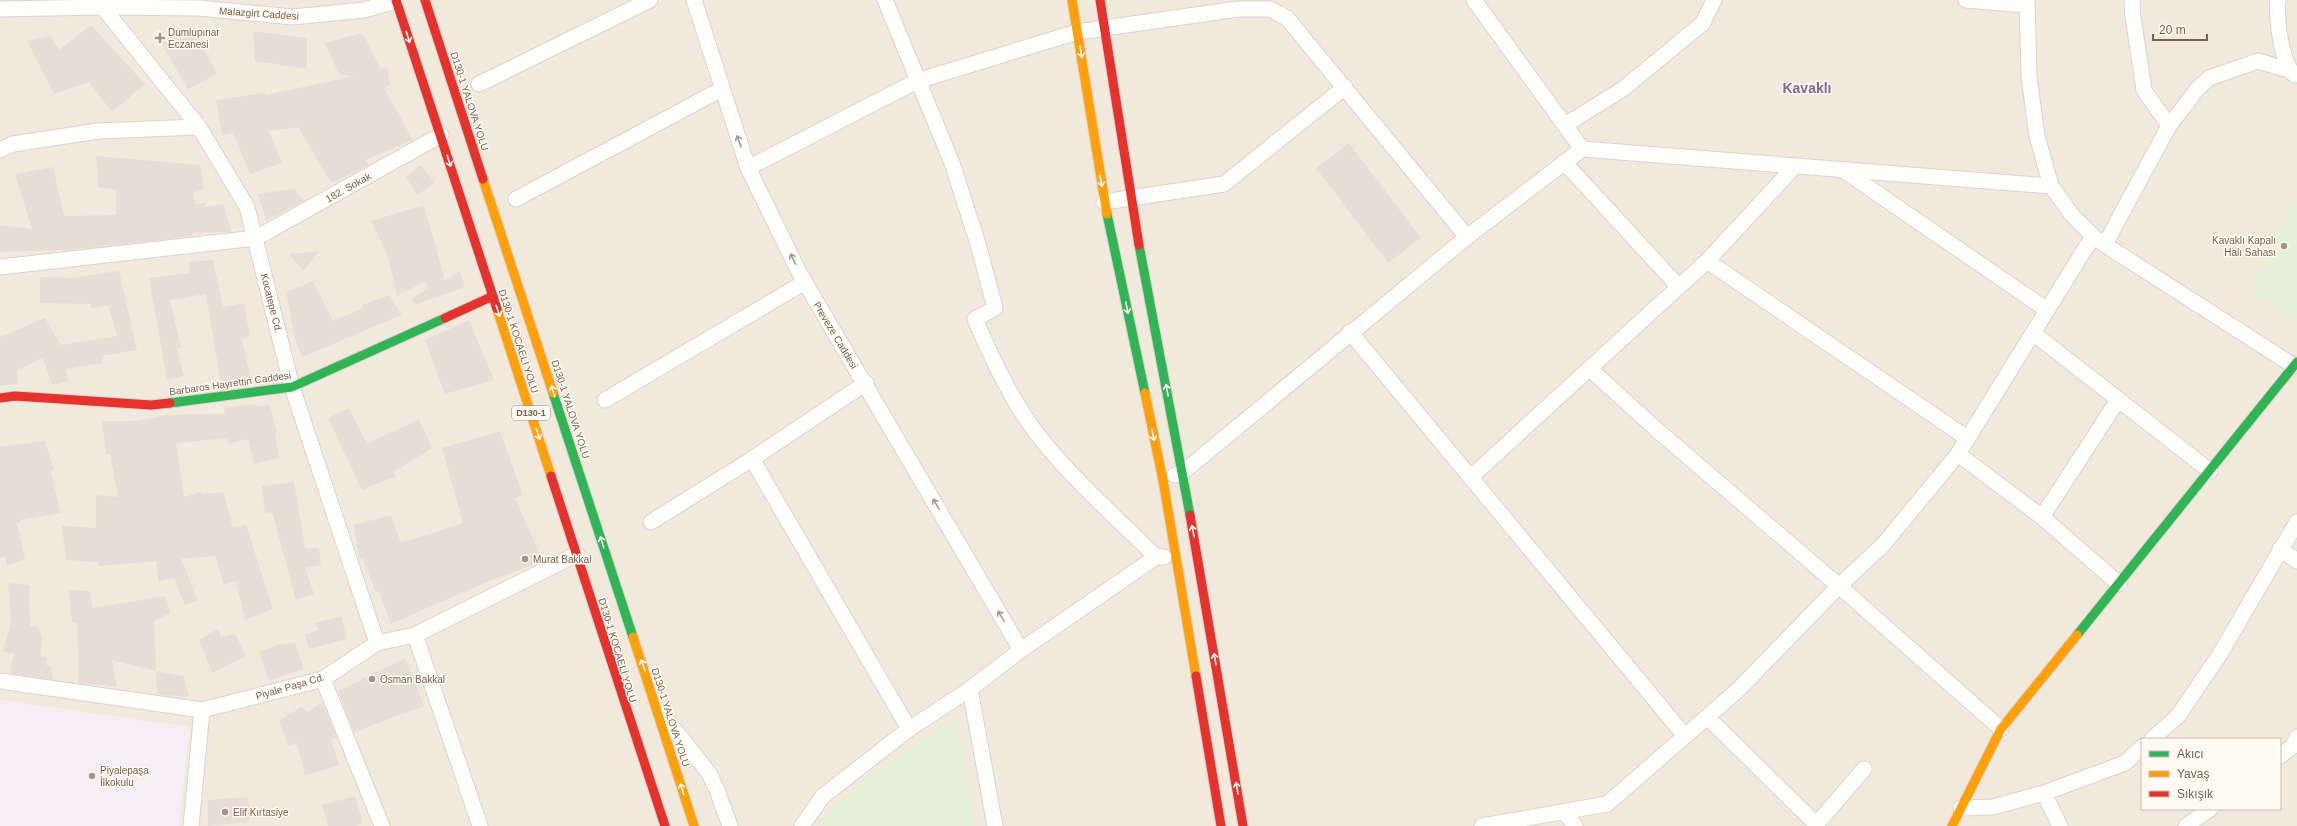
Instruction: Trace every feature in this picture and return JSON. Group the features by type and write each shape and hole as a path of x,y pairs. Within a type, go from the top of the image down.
{"main road":[{"name":"D130-1 KOCAELİ YOLU","path":"396,0 577,554 621,695 665,826"},
{"name":"D130-1 YALOVA YOLU","path":"425,0 579,447 613,578 657,708 694,826"},
{"path":"1072,0 1104,202 1163,480 1221,826"},
{"path":"1100,0 1130,198 1197,551 1243,826"},
{"name":"Barbaros Hayrettin Caddesi","path":"0,398 15,396 151,405 292,387 493,296"},
{"path":"1952,826 2001,729 2210,471 2294,372"}],"street":[{"name":"Malazgirt Caddesi","path":"0,9 100,3 199,4 293,17 364,10 396,0"},
{"path":"479,84 650,0"},
{"name":"Preveze Caddesi","path":"694,0 748,168 805,282 866,383 1021,650"},
{"path":"885,0 916,81 952,163 978,244 995,308 975,319 993,361 1036,433 1056,456 1156,557"},
{"path":"1474,0 1582,149"},
{"path":"1565,125 1623,89 1703,23 1714,0"},
{"path":"1966,0 2026,2 2029,77 2037,136 2051,186 2072,214 2099,240 2294,372"},
{"path":"2132,0 2133,17 2144,90 2169,126"},
{"path":"2278,0 2279,31 2293,73"},
{"name":"Kocatepe Cd.","path":"100,3 199,127 247,207 256,238 292,387 376,643"},
{"path":"748,168 916,81 1077,32 1238,9 1270,9 1287,18 1467,237"},
{"path":"1482,826 1607,804 1738,690 1839,586 1883,545 1958,454 2047,310 2099,240 2169,126 2187,100 2209,78 2258,61 2293,73"},
{"path":"1104,202 1224,184 1345,87"},
{"path":"516,199 722,89"},
{"path":"0,150 13,144 98,131 199,127"},
{"name":"182. Sokak","path":"256,238 441,135"},
{"path":"1163,480 1182,472 1467,237 1582,149 2051,186"},
{"path":"1564,162 1679,287"},
{"path":"1472,476 1707,261 1795,166"},
{"path":"1843,170 2047,310"},
{"path":"0,267 256,238"},
{"path":"1707,261 1967,438"},
{"path":"605,400 805,282"},
{"path":"1350,332 1472,476 1685,736"},
{"path":"2033,333 2210,471"},
{"path":"1590,369 1657,430 1839,586 2001,729"},
{"path":"651,522 752,459 866,383"},
{"path":"2042,517 2118,400"},
{"path":"1958,454 2042,517 2119,584"},
{"path":"752,459 909,729"},
{"path":"544,500 556,490"},
{"path":"2153,738 2178,716 2220,654 2297,522"},
{"path":"2280,549 2297,561"},
{"path":"802,826 823,796 909,729 970,689 1021,650 1156,557 1175,557 1197,551"},
{"name":"Piyale Paşa Cd.","path":"0,681 202,710 323,679 376,643 415,635 577,554"},
{"path":"415,635 480,826"},
{"path":"323,679 382,826"},
{"path":"970,689 995,826"},
{"path":"657,708 709,773 730,826"},
{"path":"191,826 202,710"},
{"path":"1707,717 1816,825 1864,769"},
{"path":"2281,755 2296,744"},
{"path":"1961,808 1993,807 2044,793 2125,762 2141,749"},
{"path":"2044,793 2060,826"},
{"path":"2186,826 2209,810"},
{"path":"1564,812 1575,826"}],"shaded area":[{"path":"0,0 2297,0 2297,826 0,826"},
{"name":"Piyalepaşa İlkokulu","path":"0,700 190,727 179,826 0,826"}],"green space":[{"name":"Kavaklı Kapalı Halı Sahası","path":"2295,199 2297,200 2297,319 2248,292"},
{"path":"956,718 975,826 819,826 837,803 875,773"}],"building":[{"path":"91,25 145,84 112,112 89,82 54,94 27,41 50,36 59,50"},
{"path":"193,28 217,74 188,89 158,37"},
{"path":"253,31 307,38 307,69 255,61"},
{"path":"362,33 381,69 387,67 390,85 384,88 413,140 366,160 369,165 331,183 298,127 269,131 282,163 250,174 233,133 222,135 216,100 265,93 266,95 354,76 339,74 325,43"},
{"path":"1349,143 1421,238 1388,263 1316,168"},
{"path":"96,156 200,165 204,189 193,193 196,204 206,203 206,207 224,204 231,232 193,233 193,236 70,250 0,252 0,225 32,229 15,174 53,167 64,216 116,215 116,190 98,187"},
{"path":"421,165 435,183 417,195 406,176"},
{"path":"295,189 304,201 266,220 258,194"},
{"path":"424,205 445,280 460,271 465,287 415,305 412,298 428,289 426,281 397,296 388,256 371,221"},
{"path":"320,251 303,271 289,254"},
{"path":"213,260 223,307 244,303 250,337 242,339 251,380 221,384 206,294 170,300 181,348 177,349 184,376 167,380 149,278 190,273 189,262"},
{"path":"119,271 137,350 102,356 103,363 65,369 69,381 52,385 43,358 17,370 18,384 0,386 0,337 45,318 61,345 117,336 108,305 91,308 91,304 40,303 40,277 71,278"},
{"path":"313,281 333,321 363,308 362,305 388,295 402,315 302,357 295,339 286,292"},
{"path":"469,320 494,380 445,394 425,340"},
{"path":"255,404 256,406 270,405 277,433 275,434 279,458 254,464 248,439 228,444 227,438 176,443 184,497 201,492 202,494 223,492 233,528 246,525 273,609 245,620 236,581 224,585 215,556 181,559 198,600 185,606 174,577 159,582 156,561 99,566 98,562 66,560 62,526 96,528 96,495 118,497 110,454 106,454 102,421 134,421 167,415 225,414 224,408"},
{"path":"349,408 367,444 419,419 432,448 394,472 396,476 362,490 328,418"},
{"path":"500,431 523,495 515,498 543,561 480,585 391,624 379,591 376,592 362,558 359,559 354,525 391,515 401,543 463,523 442,448"},
{"path":"45,441 54,471 51,471 60,513 20,520 21,523 17,523 25,559 7,566 6,557 0,558 0,447"},
{"path":"294,482 305,548 319,548 321,565 305,568 314,594 296,600 272,512 265,513 262,486"},
{"path":"8,583 29,585 30,626 39,627 42,641 40,656 47,657 46,665 51,666 53,680 10,673 14,654 3,651 11,622"},
{"path":"69,590 90,591 93,608 166,596 170,613 154,621 156,671 112,660 117,687 79,683 77,623 72,623"},
{"path":"341,616 347,639 309,649 305,635 318,630 315,623"},
{"path":"218,629 221,637 235,634 246,656 212,673 199,640"},
{"path":"295,642 304,669 269,681 259,652 284,643 285,645"},
{"path":"405,658 424,706 354,732 338,691"},
{"path":"156,671 184,676 189,697 157,694"},
{"path":"322,702 337,738 331,740 339,765 305,776 297,743 289,746 279,721 301,707 308,712"},
{"path":"355,796 363,823 355,826 328,826 322,805"},
{"path":"248,797 249,822 208,826 208,800"}],"traffic: fast":[{"path":"1107,214 1145,393"},
{"path":"1139,245 1190,515"},
{"path":"170,403 292,387 445,318"},
{"path":"2077,635 2297,362"},
{"path":"553,393 633,637"}],"traffic: slow":[{"path":"1072,0 1107,214"},
{"path":"483,179 553,393"},
{"path":"497,309 551,476"},
{"path":"1145,393 1163,480 1196,676"},
{"path":"1952,826 2001,729 2077,635"},
{"path":"633,637 694,826"}],"traffic: jam":[{"path":"396,0 497,309"},
{"path":"425,0 483,179"},
{"path":"1100,0 1139,245"},
{"path":"445,318 493,296"},
{"path":"0,398 15,396 151,405 170,403"},
{"path":"551,476 665,826"},
{"path":"1190,515 1243,826"},
{"path":"1196,676 1221,826"}],"place":[{"name":"Dumlupınar Eczanesi","path":"160,38"},
{"name":"Kavaklı Kapalı Halı Sahası","path":"2284,246"},
{"name":"Murat Bakkal","path":"525,559"},
{"name":"Osman Bakkal","path":"372,679"},
{"name":"Piyalepaşa İlkokulu","path":"92,776"},
{"name":"Elif Kırtasiye","path":"225,812"}],"district":[{"name":"Kavaklı","path":"1807,88"}]}
